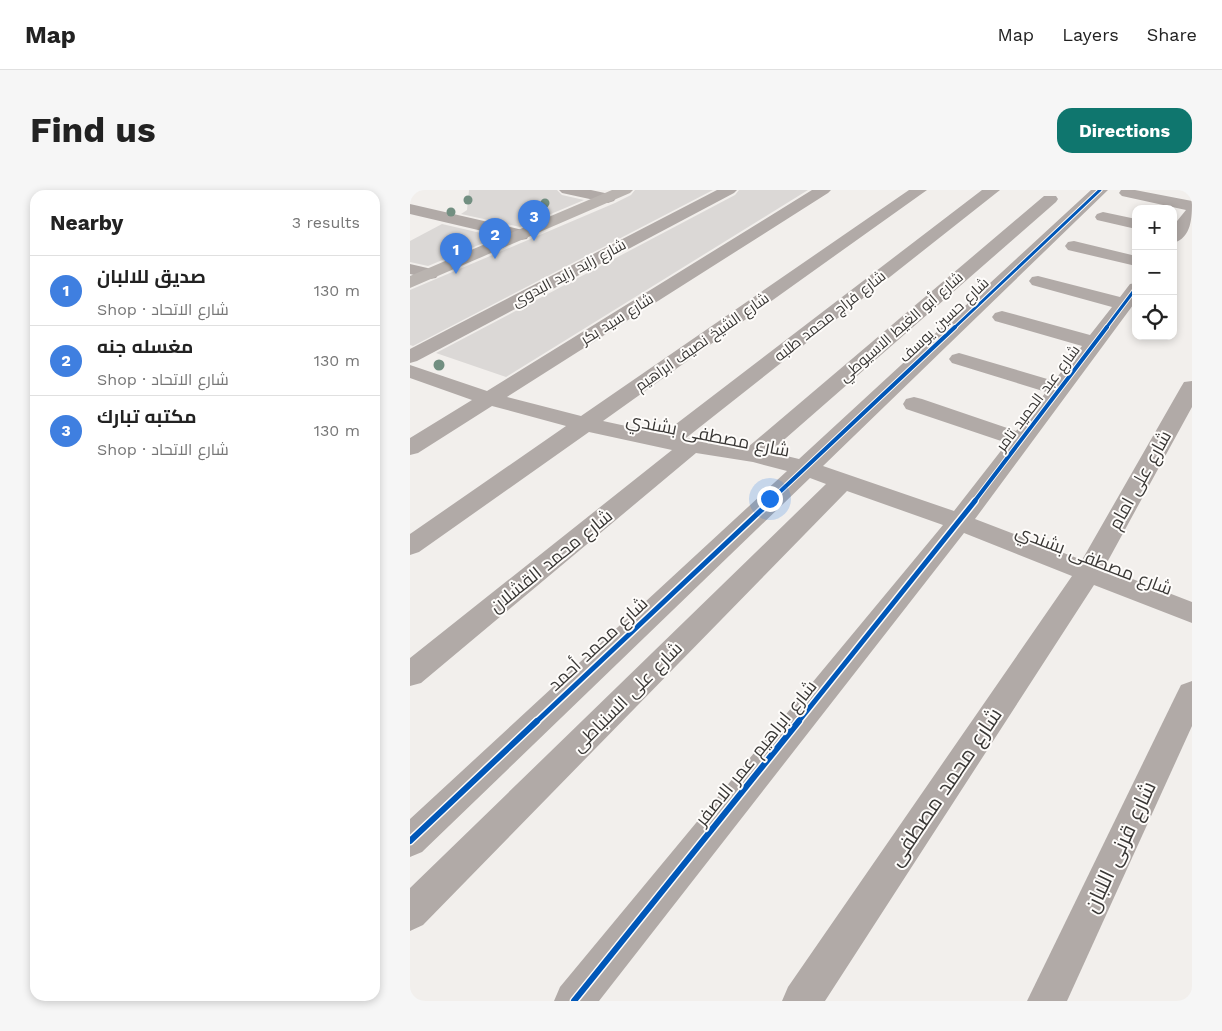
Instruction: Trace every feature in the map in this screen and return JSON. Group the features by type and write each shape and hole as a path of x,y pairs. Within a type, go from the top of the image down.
{"street":[{"path":"567,190 608,198"},
{"path":"410,283 625,190"},
{"name":"شارع زايد زايد البدوى","path":"410,357 729,190"},
{"name":"شارع سيد بكر","path":"410,448 823,190"},
{"name":"شارع الشيخ نصيف ابراهيم","path":"410,546 919,190"},
{"name":"شارع فراج محمد طلبه","path":"679,444 992,190"},
{"name":"شارع حسين يوسف","path":"805,468 1100,190"},
{"path":"1127,192 1192,206"},
{"name":"شارع أبو الغيط الاسيوطي","path":"753,455 1044,193"},
{"path":"410,209 521,235"},
{"path":"1177,232 1192,214"},
{"path":"1103,217 1132,223"},
{"path":"1074,246 1132,260"},
{"path":"410,268 430,274"},
{"path":"1038,281 1130,296"},
{"name":"شارع عبد الحميد تامر","path":"959,522 1130,296"},
{"path":"1002,317 1095,343"},
{"path":"959,359 1060,390"},
{"path":"410,390 420,375"},
{"name":"شارع مصطفى بشندي","path":"420,375 489,399 585,424 679,444 753,455 805,468 959,522 1192,614"},
{"name":"شارع على امام","path":"1088,573 1192,387"},
{"path":"914,404 1022,440"},
{"name":"شارع محمد القشلان","path":"410,675 679,444"},
{"name":"شارع محمد أحمد","path":"410,841 805,468"},
{"name":"شارع على السنباطى","path":"410,913 843,481"},
{"name":"شارع ابراهيم عمر الاصفر","path":"574,1001 959,522"},
{"name":"شارع محمد مصطفى","path":"802,1001 1088,573"},
{"name":"شارع قرنى اللبان","path":"1047,1001 1192,693"}],"building":[{"path":"469,190 557,190 562,195 584,200 520,227 461,214 467,210"},
{"path":"635,190 713,190 413,346 410,345 410,290 615,203 631,195"},
{"path":"739,190 808,190 506,377 436,353 735,195"},
{"path":"442,224 498,237 428,266 410,262 410,241"}],"cycle path":[{"path":"410,841 1100,190"},
{"path":"574,1001 959,522 1132,293"}],"place":[{"name":"مكتبه تبارك","path":"534,241"},
{"name":"مغسله جنه","path":"495,259"},
{"name":"صديق للالبان","path":"456,274"}]}
